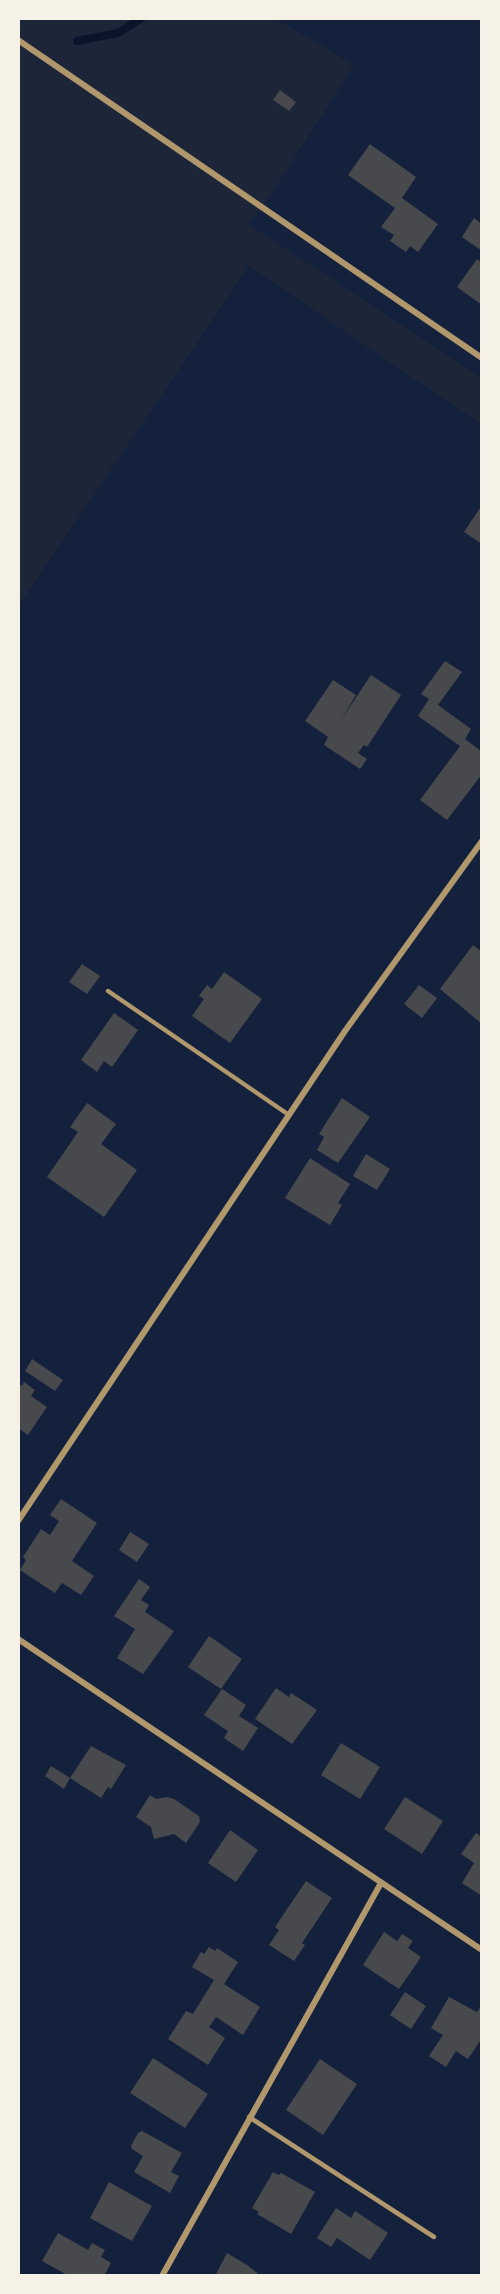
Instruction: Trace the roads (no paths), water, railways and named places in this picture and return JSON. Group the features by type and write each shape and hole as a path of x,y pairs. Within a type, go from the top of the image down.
{"street":[{"path":"18,40 482,358"},
{"path":"18,1521 345,1031 482,841"},
{"path":"18,1639 482,1950"},
{"path":"162,2276 381,1883"}],"lane":[{"path":"108,991 289,1115"},
{"path":"249,2117 434,2238"}],"waterway":[{"path":"77,41 118,33 142,18"}]}
